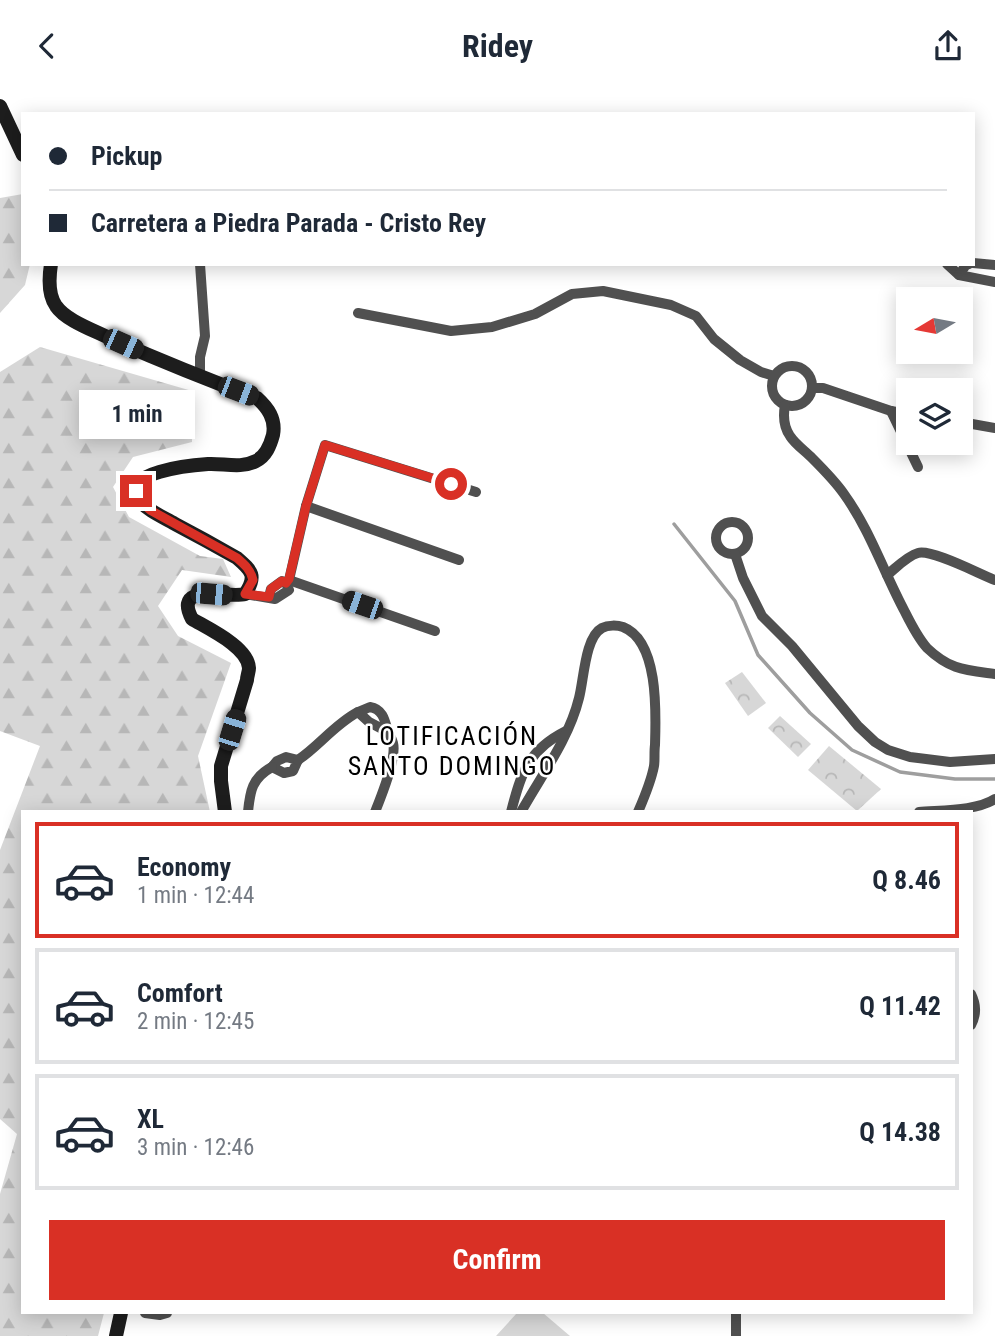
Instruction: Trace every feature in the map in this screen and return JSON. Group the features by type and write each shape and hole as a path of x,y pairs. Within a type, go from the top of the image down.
{"main road":[{"path":"0,106 21,151"},
{"path":"51,266 49,278 56,307 75,322 172,366 257,398 271,415 275,427 271,444 256,461 244,465 208,464 155,472 143,479 137,485 136,491 137,498 150,510 237,558 252,574 253,580 245,594 237,596 201,593 192,598 189,604 192,619 232,643 247,659 249,668 221,766 225,810"},
{"path":"116,1336 121,1314"}],"street":[{"path":"975,264 995,265"},
{"path":"200,266 205,337 200,357 200,377"},
{"path":"949,266 959,275 995,282"},
{"path":"959,275 965,266"},
{"path":"358,313 451,331 492,327 535,314 572,295 603,291 671,305 696,316 714,339 740,360 774,376"},
{"path":"786,367 798,367 809,376 812,388 804,402 792,406 777,400 772,389 774,376 786,367"},
{"path":"812,388 823,388 896,412"},
{"path":"785,405 783,416 791,438 843,492 865,527 912,627 925,646 942,661 954,667 995,674"},
{"path":"891,411 918,467"},
{"path":"973,424 995,428"},
{"path":"288,581 306,506 325,445 476,492"},
{"path":"306,506 459,561"},
{"path":"887,575 912,555 923,552 995,580"},
{"path":"735,554 743,578 762,616 792,646 858,726 876,743 910,757 950,762 995,759"},
{"path":"245,594 269,597 270,591 276,585 288,581 435,631"},
{"path":"522,810 561,744 578,701 587,651 592,639 601,628 616,625 629,629 641,642 650,666 655,715 654,767 639,810"},
{"path":"248,810 250,793 262,772 286,757 298,760 344,720 364,708 373,707 384,718 394,752 376,810"},
{"path":"512,810 527,764 541,747 566,731"},
{"path":"939,810 978,806 995,799"},
{"path":"973,1000 973,1022"},
{"path":"736,1314 736,1336"}],"green space":[{"path":"21,194 21,266 30,266 25,285 0,313 0,198"},
{"path":"40,347 192,391 192,442 133,457 113,487 129,517 200,556 223,559 231,577 182,570 158,606 178,636 231,663 198,756 210,810 21,810 21,1314 104,1314 98,1336 0,1336 0,1194 17,1134 0,1119 0,850 40,746 0,731 0,372"},
{"path":"742,672 766,703 748,716 725,683"},
{"path":"780,716 811,744 798,757 768,728"},
{"path":"829,746 881,789 856,810 808,770"},
{"path":"516,1314 544,1314 570,1336 496,1336"}],"waterway":[{"path":"674,524 735,601 758,655 810,713 852,750 900,772 955,779 995,779"}],"district":[{"name":"LOTIFICACIÓN SANTO DOMINGO","path":"452,750"}],"route":[{"path":"136,491 137,498 150,510 237,558 247,567 253,580 245,594 269,597 271,589 289,579 306,506 325,445 451,484"}]}
